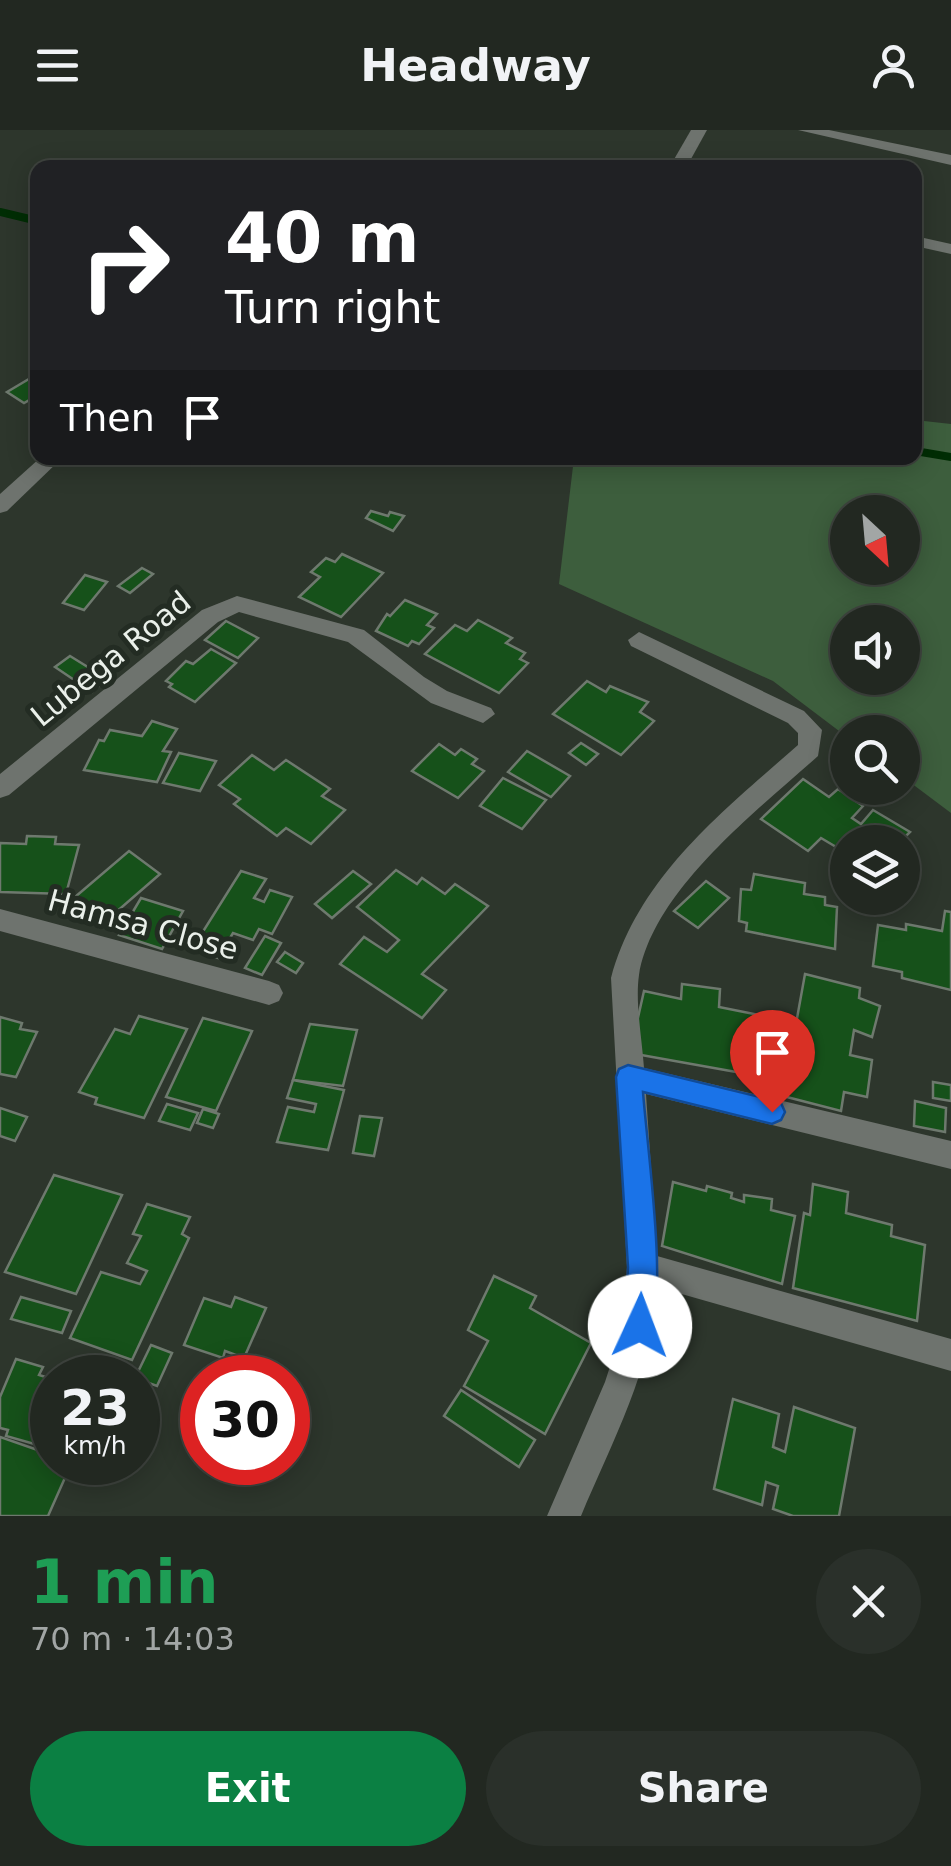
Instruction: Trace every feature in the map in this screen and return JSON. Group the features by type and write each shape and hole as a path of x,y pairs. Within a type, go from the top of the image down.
{"street":[{"path":"682,160 699,130"},
{"path":"806,130 951,160"},
{"path":"922,243 951,249"},
{"path":"0,506 44,465"},
{"name":"Lubega Road","path":"0,788 210,616 237,604 356,636 416,683 484,714"},
{"path":"564,1516 640,1326 642,1267 625,978 636,937 655,904 707,847 810,749 810,730 796,717 638,640"},
{"name":"Hamsa Close","path":"0,920 269,993"},
{"path":"628,1077 951,1155"},
{"path":"642,1267 951,1355"}],"green space":[{"path":"922,421 951,424 951,813 920,790 920,715 830,715 830,724 773,681 559,584 573,465 922,465"}],"building":[{"path":"30,378 30,400 24,403 7,392"},
{"path":"371,511 404,516 393,531 366,518"},
{"path":"342,554 383,573 341,617 299,597 320,577 311,572 326,558 335,562"},
{"path":"142,568 153,574 130,593 118,586"},
{"path":"85,575 107,582 84,610 63,603"},
{"path":"405,600 437,614 427,625 434,628 419,644 412,641 408,646 376,631 387,614 390,616"},
{"path":"478,620 512,638 506,643 525,653 520,659 528,663 499,693 425,654 455,625 467,631"},
{"path":"226,621 258,638 238,658 205,640"},
{"path":"211,649 236,663 195,702 169,687 172,684 166,681 186,661 193,664"},
{"path":"70,656 107,679 92,692 55,667"},
{"path":"587,681 606,692 610,686 648,702 640,712 654,721 621,755 553,714"},
{"path":"152,721 177,729 163,751 171,752 157,782 84,770 99,740 104,741 110,730 142,736"},
{"path":"581,743 598,754 586,765 569,753"},
{"path":"439,744 455,755 461,749 477,759 472,764 484,771 458,798 412,771"},
{"path":"527,751 570,776 551,797 508,772"},
{"path":"179,753 216,761 200,791 163,783"},
{"path":"252,755 274,770 286,760 330,789 322,796 345,810 311,844 286,828 277,836 234,804 240,799 219,785"},
{"path":"503,778 546,800 522,829 480,806"},
{"path":"803,779 830,796 830,805 863,806 852,818 861,824 873,810 898,825 830,825 830,843 821,838 808,851 761,819"},
{"path":"27,836 56,837 55,844 79,845 66,894 0,892 0,843 26,844"},
{"path":"129,851 160,874 99,927 68,903"},
{"path":"396,870 417,884 422,878 445,894 455,884 488,906 422,974 446,990 422,1018 340,964 364,937 387,952 399,940 357,907"},
{"path":"241,871 266,879 254,898 264,902 270,890 292,897 272,934 259,929 253,940 233,933 218,958 192,949"},
{"path":"353,871 371,884 332,918 315,904"},
{"path":"754,874 805,883 804,894 825,897 830,915 837,915 835,949 746,931 747,923 739,921 741,889 751,890"},
{"path":"706,881 729,898 698,928 674,911"},
{"path":"141,898 183,911 162,949 119,935"},
{"path":"945,911 951,912 951,990 873,966 878,925 906,930 906,924 942,931"},
{"path":"265,936 281,943 262,975 245,968"},
{"path":"285,952 303,963 296,973 277,962"},
{"path":"805,974 860,988 859,998 880,1006 872,1037 854,1030 850,1055 872,1060 867,1097 844,1092 841,1111 783,1096"},
{"path":"682,984 720,989 719,1007 759,1015 753,1075 630,1053 644,991 681,999"},
{"path":"139,1016 187,1029 144,1118 95,1104 97,1098 79,1092 115,1029 130,1034"},
{"path":"0,1017 22,1023 20,1029 37,1032 16,1077 0,1074"},
{"path":"203,1018 252,1031 216,1111 166,1097"},
{"path":"765,1023 788,1027 781,1084 757,1079"},
{"path":"310,1024 357,1030 343,1086 293,1080"},
{"path":"293,1080 344,1090 328,1150 277,1142 288,1107 314,1112 316,1104 287,1098"},
{"path":"933,1082 951,1085 951,1101 933,1098"},
{"path":"915,1101 946,1108 945,1132 914,1126"},
{"path":"167,1104 198,1113 190,1130 159,1121"},
{"path":"0,1108 27,1117 15,1141 0,1136"},
{"path":"203,1109 219,1114 213,1128 197,1123"},
{"path":"360,1116 382,1118 374,1156 353,1153"},
{"path":"54,1175 122,1195 76,1294 5,1272"},
{"path":"673,1182 732,1193 731,1198 744,1202 744,1195 772,1199 771,1210 795,1216 782,1284 662,1246"},
{"path":"813,1184 848,1192 846,1213 892,1225 891,1236 925,1245 917,1321 793,1288 804,1213 810,1215"},
{"path":"147,1204 190,1217 182,1234 189,1238 134,1355 118,1355 70,1338 101,1272 140,1284 147,1271 127,1263 141,1236 133,1234"},
{"path":"494,1276 536,1296 530,1308 591,1343 545,1434 464,1386 488,1341 468,1330"},
{"path":"21,1297 71,1311 62,1333 11,1319"},
{"path":"235,1297 266,1308 245,1355 225,1351 224,1355 214,1355 184,1345 204,1298 231,1307"},
{"path":"151,1345 172,1353 160,1379 160,1355 146,1355"},
{"path":"16,1359 30,1363 30,1443 6,1436 8,1430 0,1428 0,1397"},
{"path":"461,1390 535,1440 519,1467 444,1416"},
{"path":"733,1399 779,1414 773,1447 785,1452 794,1407 855,1428 839,1516 793,1516 773,1509 778,1486 766,1482 762,1505 714,1489"},
{"path":"0,1437 30,1447 30,1485 62,1485 48,1516 0,1516"}],"waterway":[{"path":"0,212 30,219"},
{"path":"922,452 951,457"}],"route":[{"path":"640,1326 642,1267 628,1077 772,1112"}]}
